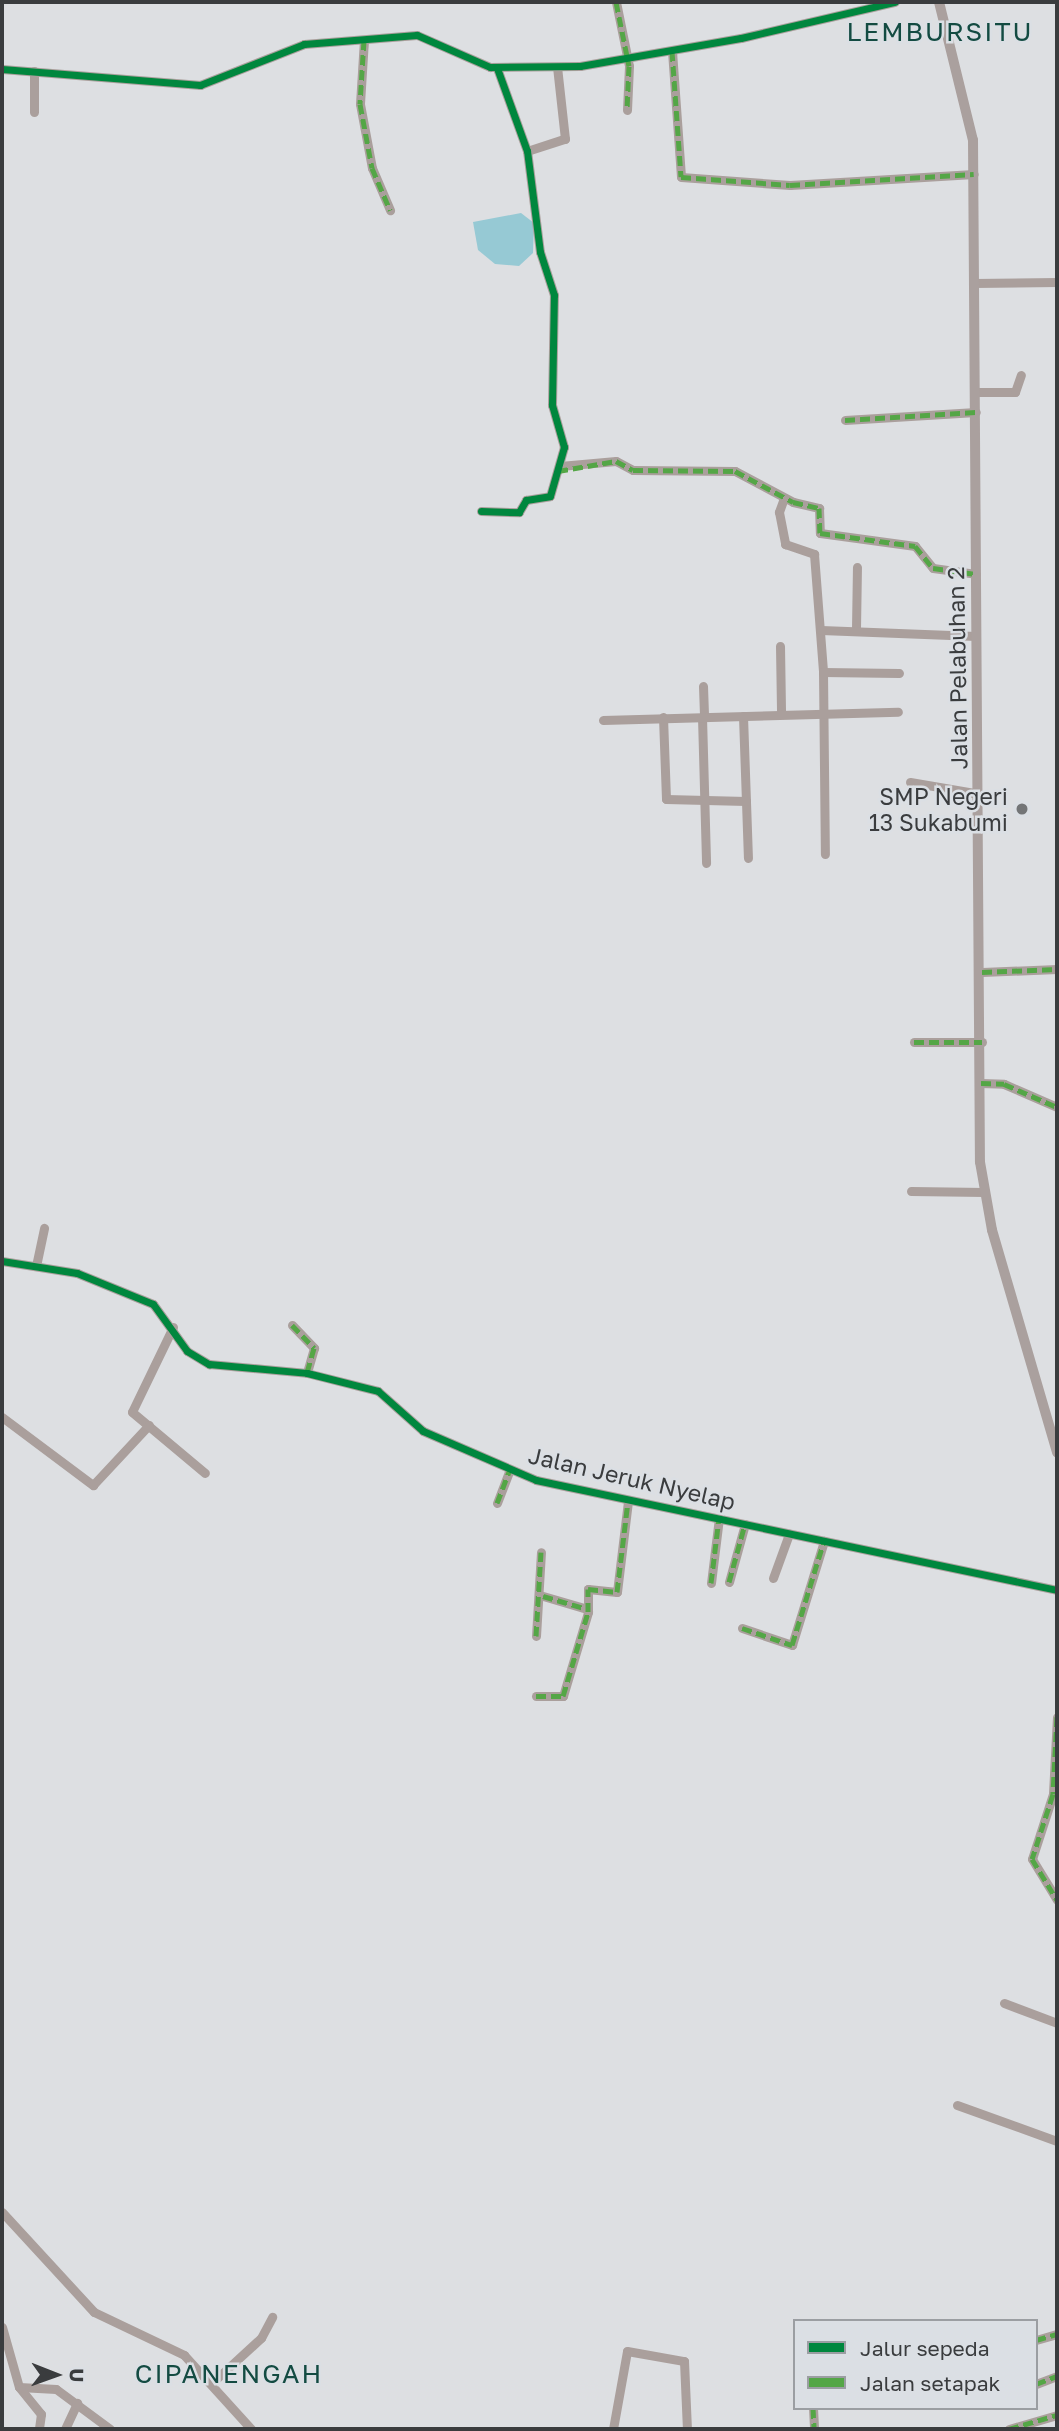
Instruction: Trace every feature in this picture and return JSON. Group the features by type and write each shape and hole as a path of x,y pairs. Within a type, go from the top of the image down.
{"main road":[{"name":"Jalan Pelabuhan 2","path":"939,2 970,116 974,174 976,636 981,794 981,1083 984,1192 1057,1453"}],"street":[{"path":"616,2 628,57 627,110"},
{"path":"2,69 200,85 297,46 429,37 497,68 556,67 672,51 895,2"},
{"path":"364,40 360,104 372,168 390,210"},
{"path":"672,51 681,177 790,185 974,174"},
{"path":"527,151 565,139 556,67"},
{"path":"481,511 519,512 526,500 550,496 560,466 564,433 552,405 555,305 530,195 527,151 497,68"},
{"path":"34,71 34,112"},
{"path":"974,283 1057,282"},
{"path":"976,393 1015,392 1021,375"},
{"path":"845,420 976,412"},
{"path":"560,466 616,461 632,470 735,471 784,498 819,508 820,533 915,547 933,568 976,573"},
{"path":"784,498 779,512 785,544 814,554 823,672 825,854"},
{"path":"856,629 857,567"},
{"path":"821,630 856,629 976,636"},
{"path":"780,646 781,713"},
{"path":"823,672 899,673"},
{"path":"703,686 706,863"},
{"path":"603,720 781,713 898,712"},
{"path":"743,716 748,858"},
{"path":"663,717 665,798 704,802 746,801"},
{"path":"910,782 981,794"},
{"path":"982,972 1057,969"},
{"path":"914,1042 982,1042"},
{"path":"981,1083 1041,1098 1057,1107"},
{"path":"911,1191 984,1192"},
{"path":"36,1266 44,1228"},
{"name":"Jalan Jeruk Nyelap","path":"2,1261 77,1273 153,1304 173,1327 187,1351 209,1364 307,1373 384,1394 423,1431 510,1469 628,1501 1057,1590"},
{"path":"292,1325 314,1348 307,1373"},
{"path":"173,1327 132,1409 205,1473"},
{"path":"2,1417 93,1485 149,1425"},
{"path":"497,1503 510,1469"},
{"path":"584,1608 589,1589 617,1592 628,1501"},
{"path":"711,1583 719,1518"},
{"path":"729,1582 745,1524"},
{"path":"773,1578 789,1534"},
{"path":"742,1628 792,1645 824,1541"},
{"path":"537,1636 543,1597 541,1552"},
{"path":"536,1696 563,1696 588,1612 584,1608 543,1597"},
{"path":"1057,1717 1053,1794 1032,1859 1057,1900"},
{"path":"1004,2003 1057,2023"},
{"path":"957,2105 1057,2141"},
{"path":"2,2212 94,2312 163,2341 214,2381 251,2429"},
{"path":"214,2381 267,2332 272,2317"},
{"path":"2,2327 19,2387 41,2414 39,2429"},
{"path":"1038,2339 1057,2334"},
{"path":"613,2429 627,2351 684,2361 687,2429"},
{"path":"1038,2383 1057,2376"},
{"path":"19,2387 55,2389 110,2429"},
{"path":"65,2429 76,2403"},
{"path":"813,2410 814,2429"},
{"path":"1009,2429 1057,2415"}],"water":[{"path":"521,213 534,223 533,253 519,266 495,264 478,250 473,222"}],"marked path":[{"path":"616,2 629,66 627,110"},
{"path":"364,40 360,104 372,168 390,210"},
{"path":"672,51 681,177 790,185 974,174"},
{"path":"845,420 976,412"},
{"path":"558,471 616,461 633,470 735,471 793,502 819,508 820,533 915,546 933,568 976,574"},
{"path":"982,972 1057,969"},
{"path":"914,1042 982,1042"},
{"path":"981,1083 1004,1084 1057,1107"},
{"path":"292,1325 314,1348 307,1373"},
{"path":"497,1503 510,1469"},
{"path":"536,1696 563,1696 588,1612 588,1589 617,1592 628,1501"},
{"path":"711,1583 719,1518"},
{"path":"729,1582 745,1524"},
{"path":"742,1628 792,1645 824,1541"},
{"path":"536,1636 541,1552"},
{"path":"543,1596 584,1608"},
{"path":"1057,1717 1053,1794 1032,1859 1057,1900"},
{"path":"1038,2339 1057,2334"},
{"path":"1038,2383 1057,2376"},
{"path":"813,2410 814,2429"},
{"path":"1009,2429 1057,2415"}],"cycle path":[{"path":"2,69 200,85 304,44 417,35 490,67 580,66 741,38 895,2"},
{"path":"481,511 519,512 526,500 550,496 564,447 552,405 554,295 540,252 527,151 497,68"},
{"path":"2,1261 77,1273 153,1304 187,1351 209,1364 307,1373 378,1391 423,1431 536,1480 1057,1590"}],"place":[{"name":"SMP Negeri 13 Sukabumi","path":"1022,809"}],"district":[{"name":"LEMBURSITU","path":"940,32"},
{"name":"CIPANENGAH","path":"229,2374"}]}
